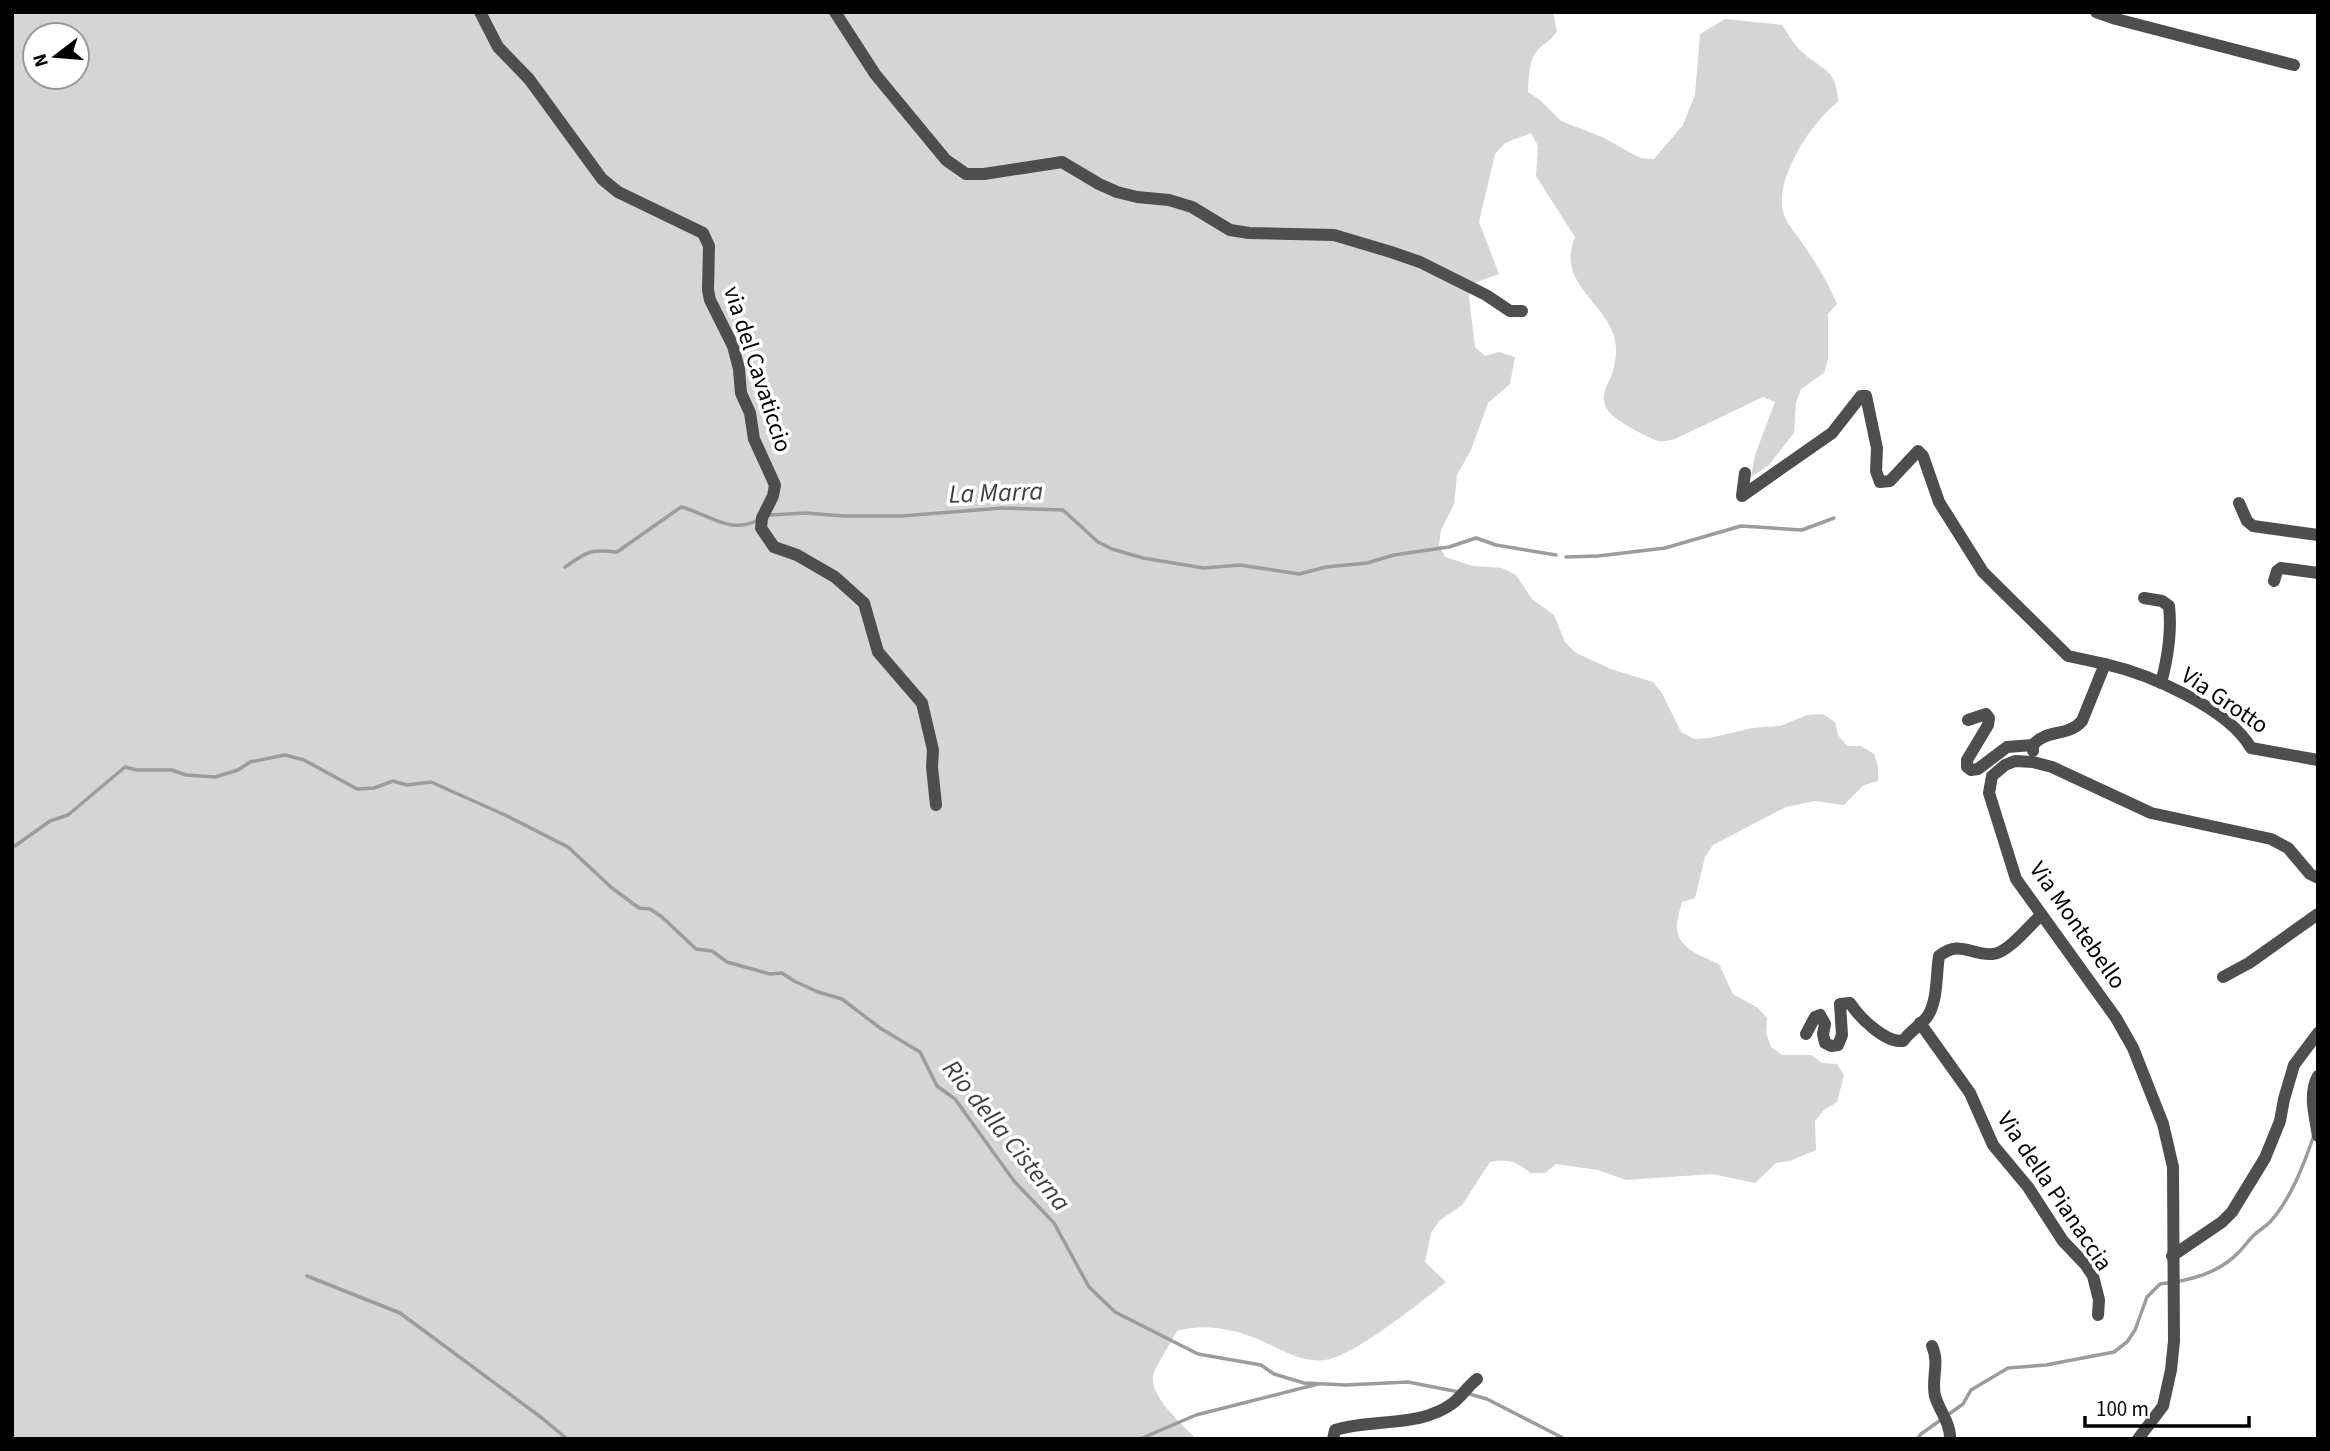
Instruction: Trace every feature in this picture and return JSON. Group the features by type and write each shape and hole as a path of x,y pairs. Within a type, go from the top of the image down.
{"street":[{"name":"via del Cavaticcio","path":"480,12 498,47 529,79 602,179 618,192 703,233 709,246 710,300 733,346 741,393 750,413 754,439 775,485 773,496 762,518 761,528 774,547 797,555 835,577 864,603 878,652 922,703 933,750 936,805"},
{"path":"835,12 875,74 946,160 966,174 984,174 1062,162 1117,192 1169,200 1192,207 1230,230 1334,235 1391,252 1420,262 1486,295 1510,311 1522,311"},
{"path":"2096,12 2294,65"},
{"name":"Via Grotto","path":"1745,473 1742,496 1832,433 1861,396 1866,396 1877,448 1876,471 1880,482 1890,481 1918,451 1923,456 1939,502 1983,572 2068,656 2105,664 2191,696 2243,734 2251,748 2318,760"},
{"path":"2239,503 2247,521 2253,526 2318,535"},
{"path":"2274,582 2277,570 2281,568 2318,573"},
{"path":"2144,598 2162,601 2169,606 2171,624 2168,658 2161,683"},
{"path":"2105,664 2082,721 2076,728 2063,733 2039,737 2033,744 2033,762 2052,767 2151,813 2271,839 2288,848 2310,874 2318,878"},
{"path":"1968,720 1986,714 1989,718 1989,725 1967,760 1967,767 1971,770 1978,769 2007,747 2033,744"},
{"name":"Via Montebello","path":"2033,762 2006,765 1992,776 1989,793 2016,879 2116,1017 2133,1048 2163,1124 2173,1167 2172,1256 2175,1292 2171,1370 2163,1406 2138,1439"},
{"path":"2223,977 2249,963 2318,914"},
{"path":"1806,1034 1815,1017 1820,1015 1825,1024 1825,1043 1838,1045 1842,1035 1840,1004 1850,1003 1863,1021 1898,1042 1903,1041 1909,1032 1928,1016 1939,956 1947,950 1959,947 1994,954 2005,950 2041,915"},
{"name":"Via della Pianaccia","path":"1920,1023 1970,1093 1993,1145 2028,1187 2063,1241 2085,1264 2092,1276 2099,1300 2098,1315"},
{"path":"2172,1256 2222,1222 2232,1212 2265,1158 2280,1121 2294,1065 2318,1033"},
{"path":"2318,1076 2314,1084 2318,1136"},
{"path":"1932,1346 1937,1364 1934,1389 1950,1430 1950,1439"},
{"path":"1333,1439 1335,1430 1349,1426 1423,1417 1453,1403 1468,1387"}],"shaded area":[{"path":"12,12 1553,12 1557,31 1533,56 1528,92 1561,121 1602,137 1640,158 1654,159 1683,125 1695,95 1700,34 1725,19 1782,25 1799,49 1831,75 1838,102 1806,137 1789,169 1782,201 1786,219 1818,268 1837,304 1828,314 1828,359 1824,373 1801,389 1796,403 1794,433 1768,466 1751,477 1755,455 1775,402 1763,397 1675,439 1663,441 1640,433 1609,412 1605,406 1604,395 1615,362 1615,340 1606,319 1575,277 1571,252 1575,237 1536,176 1538,146 1531,133 1505,143 1495,154 1479,222 1499,274 1471,284 1469,298 1475,347 1485,356 1499,352 1515,357 1510,384 1488,403 1471,450 1457,475 1454,504 1441,530 1439,545 1445,557 1473,566 1502,568 1516,575 1532,599 1554,615 1565,642 1576,653 1611,669 1653,682 1662,693 1681,732 1694,739 1752,728 1780,726 1807,715 1823,714 1835,722 1838,735 1847,746 1861,746 1874,754 1878,766 1878,781 1864,785 1844,805 1815,801 1786,807 1713,845 1705,857 1695,898 1682,902 1677,923 1679,937 1683,943 1694,952 1719,964 1733,994 1758,1008 1767,1018 1766,1033 1771,1047 1782,1055 1811,1055 1822,1063 1837,1064 1844,1075 1837,1102 1824,1110 1815,1121 1816,1150 1790,1161 1776,1163 1755,1183 1712,1174 1626,1180 1598,1170 1556,1164 1545,1173 1530,1173 1512,1162 1490,1162 1462,1205 1439,1221 1431,1233 1425,1262 1446,1282 1387,1327 1352,1349 1337,1357 1316,1360 1300,1357 1229,1330 1198,1327 1177,1331 1154,1372 1153,1384 1168,1410 1196,1439 12,1439"}],"waterway":[{"name":"La Marra","path":"565,567 590,552 617,552 681,507 729,524 748,524 758,520"},
{"name":"La Marra","path":"769,515 806,513 902,516 1002,508 1063,510 1098,542 1143,558 1204,568 1240,565 1299,574 1326,567 1367,563 1394,555 1449,547 1476,538 1496,545 1556,555"},
{"path":"1566,557 1665,548 1741,526 1802,530 1834,518"},
{"name":"Rio della Cisterna","path":"12,848 50,821 68,815 125,767 137,770 172,770 186,775 215,777 238,770 250,762 285,755 304,760 357,789 374,788 393,781 407,785 431,782 568,847 612,888 639,908 650,909 662,917 696,949 712,951 727,962 770,974 782,973 818,992 842,999 880,1028 920,1052 937,1086 955,1099 1014,1181 1054,1223 1089,1287 1115,1312 1198,1354 1261,1365 1274,1374 1304,1383 1346,1385 1408,1382 1459,1392"},
{"name":"Rio della Cisterna","path":"1917,1439 1963,1404 1971,1390 2008,1368 2046,1365 2114,1352 2127,1342 2135,1330 2147,1297 2160,1284 2192,1278 2222,1266 2270,1222 2291,1192 2314,1135"},
{"path":"307,1276 400,1313 567,1439"},
{"path":"1140,1439 1196,1415 1318,1384"},
{"name":"Rio della Cisterna","path":"1466,1393 1487,1399 1565,1439"}]}
